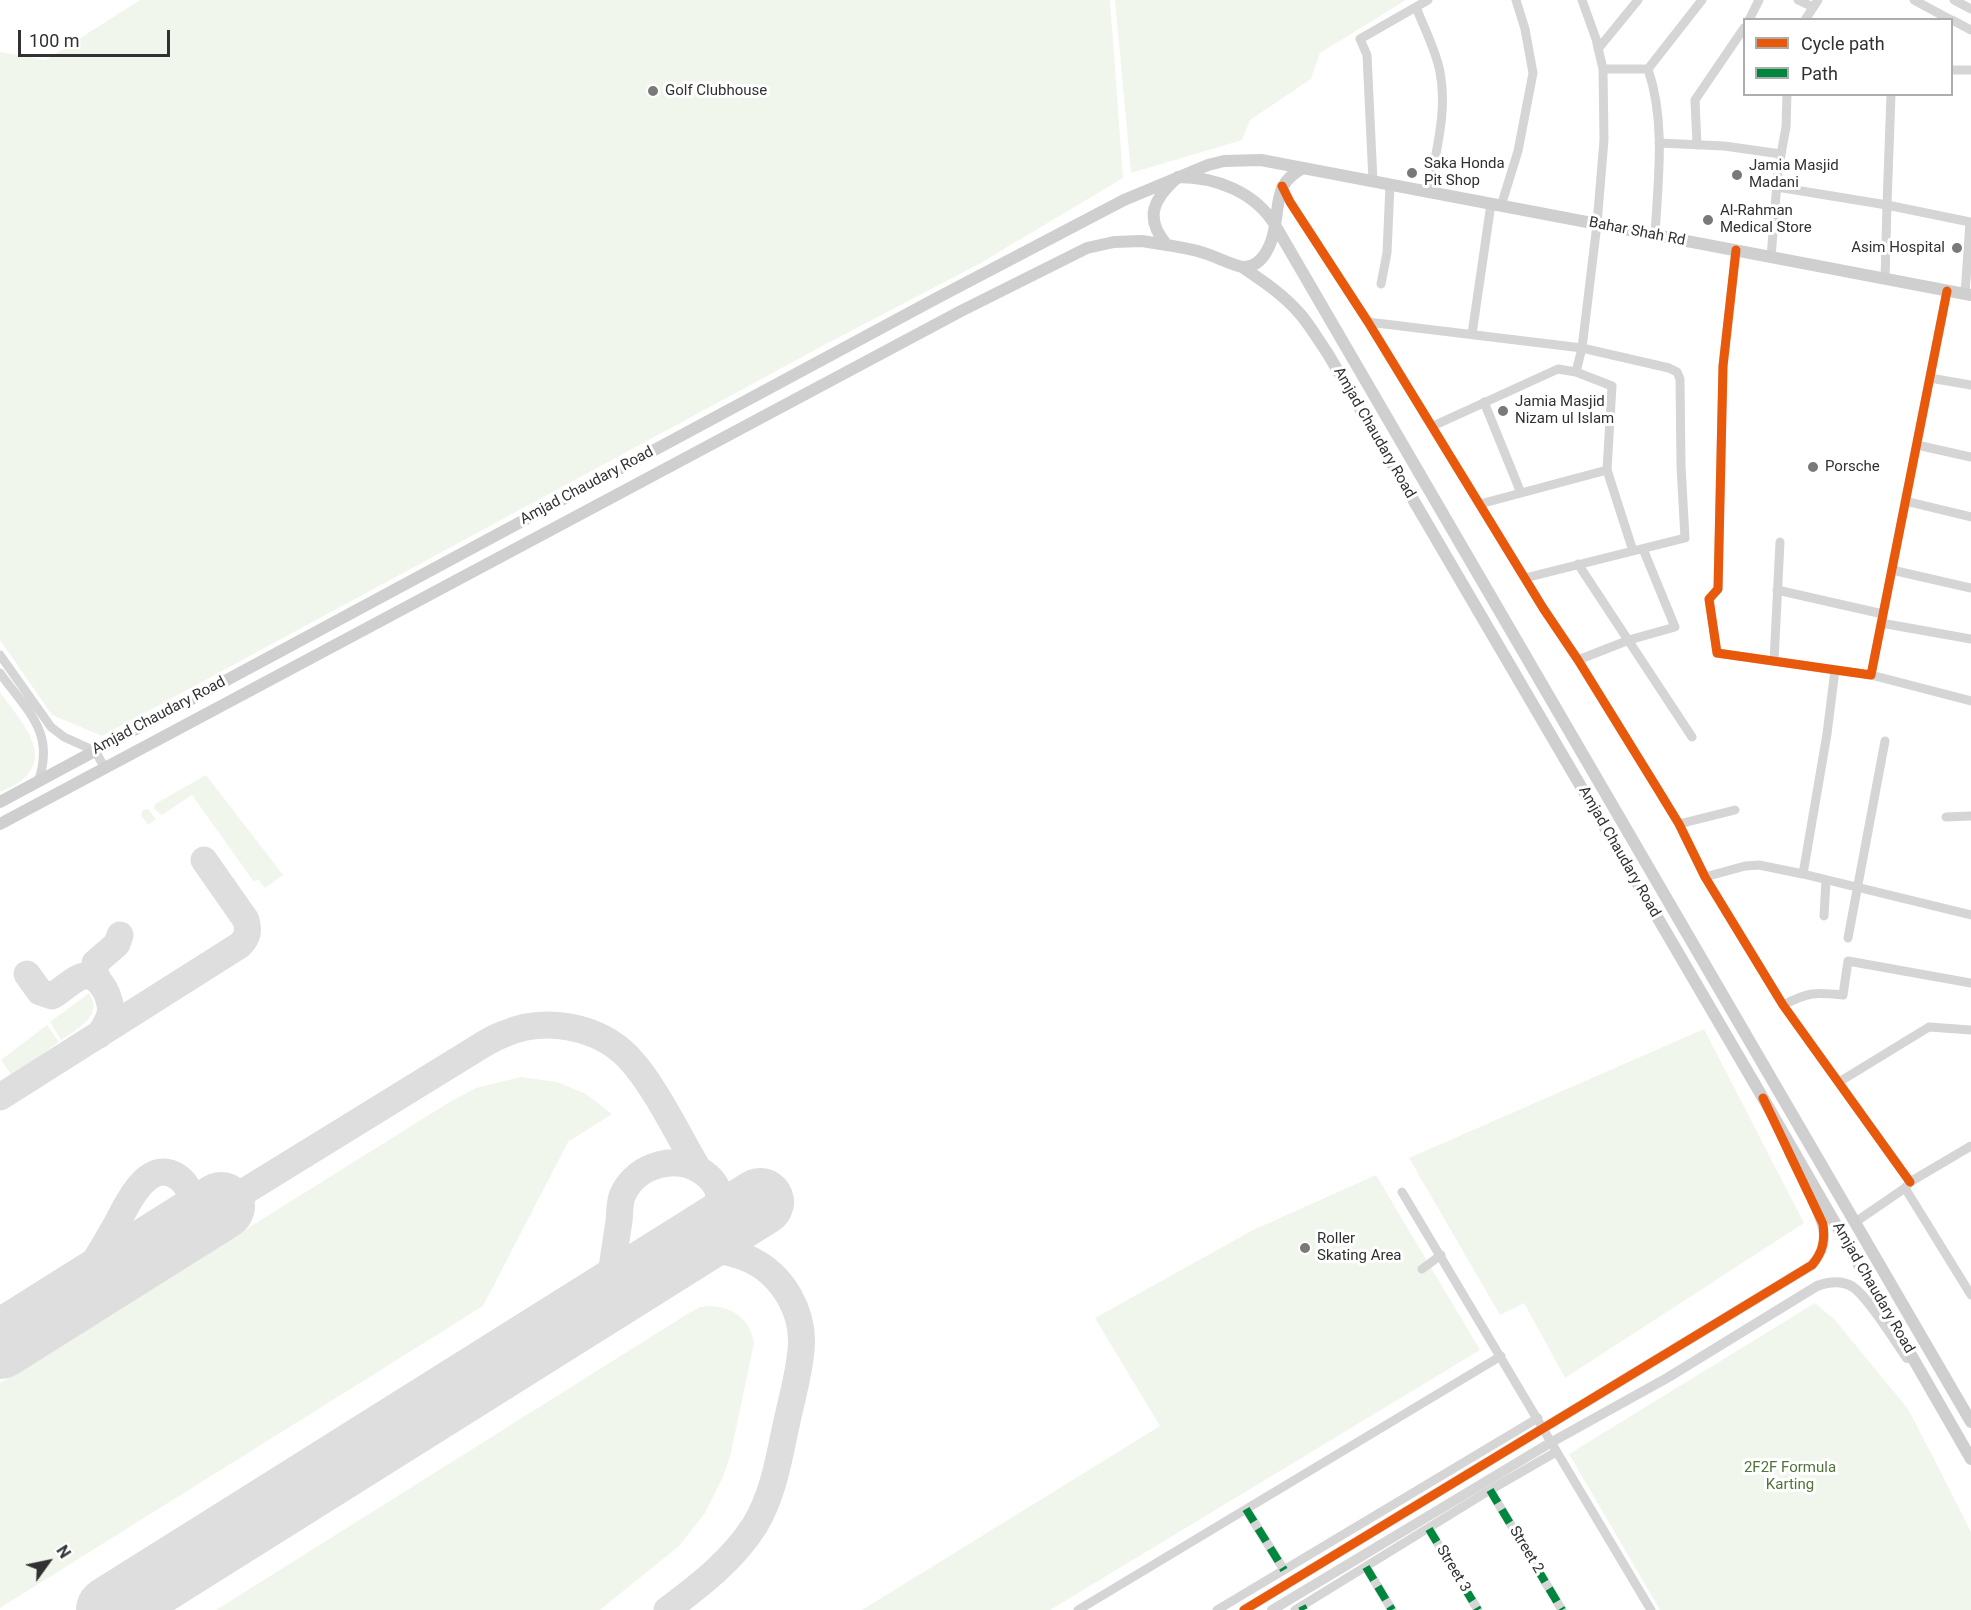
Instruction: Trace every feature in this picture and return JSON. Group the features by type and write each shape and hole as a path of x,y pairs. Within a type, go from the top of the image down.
{"main road":[{"name":"Amjad Chaudary Road","path":"0,802 937,298 1124,200 1208,165 1262,160 1303,168"},
{"name":"Bahar Shah Rd","path":"1303,168 1968,295"},
{"path":"1275,225 1262,207 1235,189 1196,177 1178,177 1165,188 1158,198 1153,213 1155,229 1167,245 1202,252 1242,267 1250,266 1264,255 1273,237 1282,186 1288,176 1303,168"},
{"name":"Amjad Chaudary Road","path":"1275,225 1971,1422"},
{"name":"Amjad Chaudary Road","path":"0,824 961,311 1061,260 1087,249 1114,242 1167,245"},
{"name":"Amjad Chaudary Road","path":"1242,267 1286,299 1302,316 1328,354 1971,1459"}],"street":[{"path":"1373,181 1367,55 1360,39 1428,0"},
{"path":"1472,334 1496,205 1518,152 1533,73 1525,29 1516,0"},
{"path":"1576,372 1582,348 1597,224 1604,140 1603,69 1582,0"},
{"path":"1598,49 1638,0"},
{"path":"1648,69 1702,0"},
{"path":"1750,18 1759,0"},
{"path":"1798,0 1815,4 1806,18"},
{"path":"1914,0 1947,18"},
{"path":"1954,0 1971,9"},
{"path":"1416,7 1440,71 1443,92 1443,113 1429,192"},
{"path":"1953,21 1971,30"},
{"path":"1697,145 1695,100 1743,29"},
{"path":"1603,69 1648,69"},
{"path":"1648,69 1654,88 1659,143 1655,235"},
{"path":"1953,70 1971,70"},
{"path":"1771,257 1777,187 1786,127 1787,96"},
{"path":"1885,279 1891,96"},
{"path":"1659,143 1781,154"},
{"path":"1381,284 1387,254 1390,184"},
{"path":"1282,186 1679,824 1705,877 1783,1005 1839,1082 1908,1185 1970,1293"},
{"path":"1777,187 1887,205 1971,222 1968,295"},
{"path":"1736,250 1723,366 1718,589 1709,599 1717,653 1871,675 1971,701"},
{"path":"1871,675 1947,291"},
{"path":"1368,322 1582,348 1669,368 1677,372 1680,379 1685,538 1525,578"},
{"path":"1433,426 1558,369 1576,372 1612,386 1607,470 1638,550 1676,627 1629,640 1578,660"},
{"path":"1930,378 1971,385"},
{"path":"1484,402 1521,493"},
{"path":"1917,445 1971,458"},
{"path":"1480,504 1607,470"},
{"path":"1905,501 1971,517"},
{"path":"1774,661 1780,542"},
{"path":"1578,564 1692,737"},
{"path":"1892,570 1971,588"},
{"path":"1777,590 1882,619 1971,639"},
{"path":"0,655 51,727 64,737 94,751 105,768"},
{"path":"1803,874 1827,734 1835,670"},
{"path":"0,673 41,732 44,756 38,782"},
{"path":"1848,938 1885,741"},
{"path":"1679,824 1735,810"},
{"path":"1946,817 1971,816"},
{"path":"1705,877 1745,866 1759,865 1971,915"},
{"path":"1824,916 1826,880"},
{"path":"1783,1005 1805,994 1817,992 1843,995 1848,961 1971,983"},
{"path":"1839,1082 1929,1027 1971,1030"},
{"path":"1217,1610 1812,1265 1818,1258 1825,1238 1823,1224 1763,1098"},
{"path":"1854,1223 1908,1185 1971,1146"},
{"path":"1402,1192 1651,1610"},
{"path":"1422,1269 1441,1255"},
{"path":"1272,1610 1553,1448 1817,1286 1829,1282 1843,1283 1853,1287 1866,1301 1938,1399"},
{"path":"1078,1610 1501,1356"},
{"path":"1244,1610 1540,1423"},
{"path":"1300,1609 1553,1448"},
{"name":"Street 2","path":"1490,1490 1562,1610"},
{"path":"1246,1509 1284,1570"},
{"name":"Street 3","path":"1429,1529 1478,1610"},
{"path":"1366,1567 1392,1610"}],"green space":[{"path":"140,0 1110,0 1123,178 979,264 828,343 102,736 52,715 0,640 0,52 46,60"},
{"path":"1115,0 1406,0 1320,53 1311,79 1250,120 1242,140 1131,173"},
{"path":"0,692 30,736 35,759 31,770 21,781 0,792"},
{"path":"206,775 283,875 265,888 258,879 254,882 192,795 162,815 154,809 155,804"},
{"path":"148,809 156,819 148,825 141,815 143,810"},
{"path":"89,993 93,1001 91,1015 81,1026 61,1040 50,1022"},
{"path":"47,1025 59,1042 12,1076 1,1060"},
{"path":"1704,1029 1804,1223 1565,1378 1524,1303 1500,1315 1409,1158"},
{"path":"521,1077 557,1082 586,1094 612,1114 568,1142 483,1306 0,1608 0,1383 448,1103 476,1088"},
{"path":"1376,1175 1480,1350 1050,1610 862,1610 1160,1426 1095,1318 1253,1230"},
{"name":"2F2F Formula Karting","path":"1815,1303 1835,1320 1908,1409 1934,1459 1971,1532 1971,1610 1660,1610 1569,1454"},
{"path":"700,1307 726,1309 739,1316 749,1327 754,1343 730,1457 705,1513 679,1546 600,1610 216,1610 689,1313"}],"taxiway":[{"path":"0,1097 243,942 247,934 246,920 204,860"},
{"path":"98,980 95,963 117,944 120,935"},
{"path":"27,974 40,992 52,996 80,977 90,976 96,979 108,995 110,1002 110,1014 99,1035"},
{"path":"221,1206 485,1043 501,1035 536,1026 570,1027 586,1031 616,1046 638,1068 647,1081 697,1167"},
{"path":"598,1304 607,1294 610,1281 622,1197 629,1184 638,1175 648,1169 671,1163 694,1167 712,1180 719,1196 716,1210 690,1247"},
{"path":"39,1320 83,1278 132,1197 147,1178 157,1173 167,1172 178,1177 183,1181 191,1198 193,1223 174,1241 154,1255 108,1277"},
{"path":"667,1610 726,1561 746,1538 762,1513 778,1461 801,1350 800,1323 796,1310 782,1286 773,1276 763,1267 736,1254 690,1247"}],"runway":[{"path":"110,1610 760,1202"},
{"path":"0,1345 221,1206"}],"marked path":[{"path":"1490,1490 1562,1610"},
{"path":"1246,1509 1284,1570"},
{"path":"1429,1529 1478,1610"},
{"path":"1366,1567 1392,1610"},
{"path":"1302,1606 1304,1610"}],"cycle path":[{"path":"1282,186 1657,788 1679,824 1705,877 1783,1005 1910,1182"},
{"path":"1736,250 1723,366 1718,589 1709,599 1717,653 1871,675 1947,291"},
{"path":"1244,1610 1812,1265 1819,1256 1822,1246 1823,1224 1763,1098"}],"place":[{"name":"Golf Clubhouse","path":"653,91"},
{"name":"Saka Honda Pit Shop","path":"1412,173"},
{"name":"Jamia Masjid Madani","path":"1737,175"},
{"name":"Al-Rahman Medical Store","path":"1708,220"},
{"name":"Asim Hospital","path":"1957,248"},
{"name":"Jamia Masjid Nizam ul Islam","path":"1503,411"},
{"name":"Porsche","path":"1813,467"},
{"name":"Roller Skating Area","path":"1305,1248"}]}
